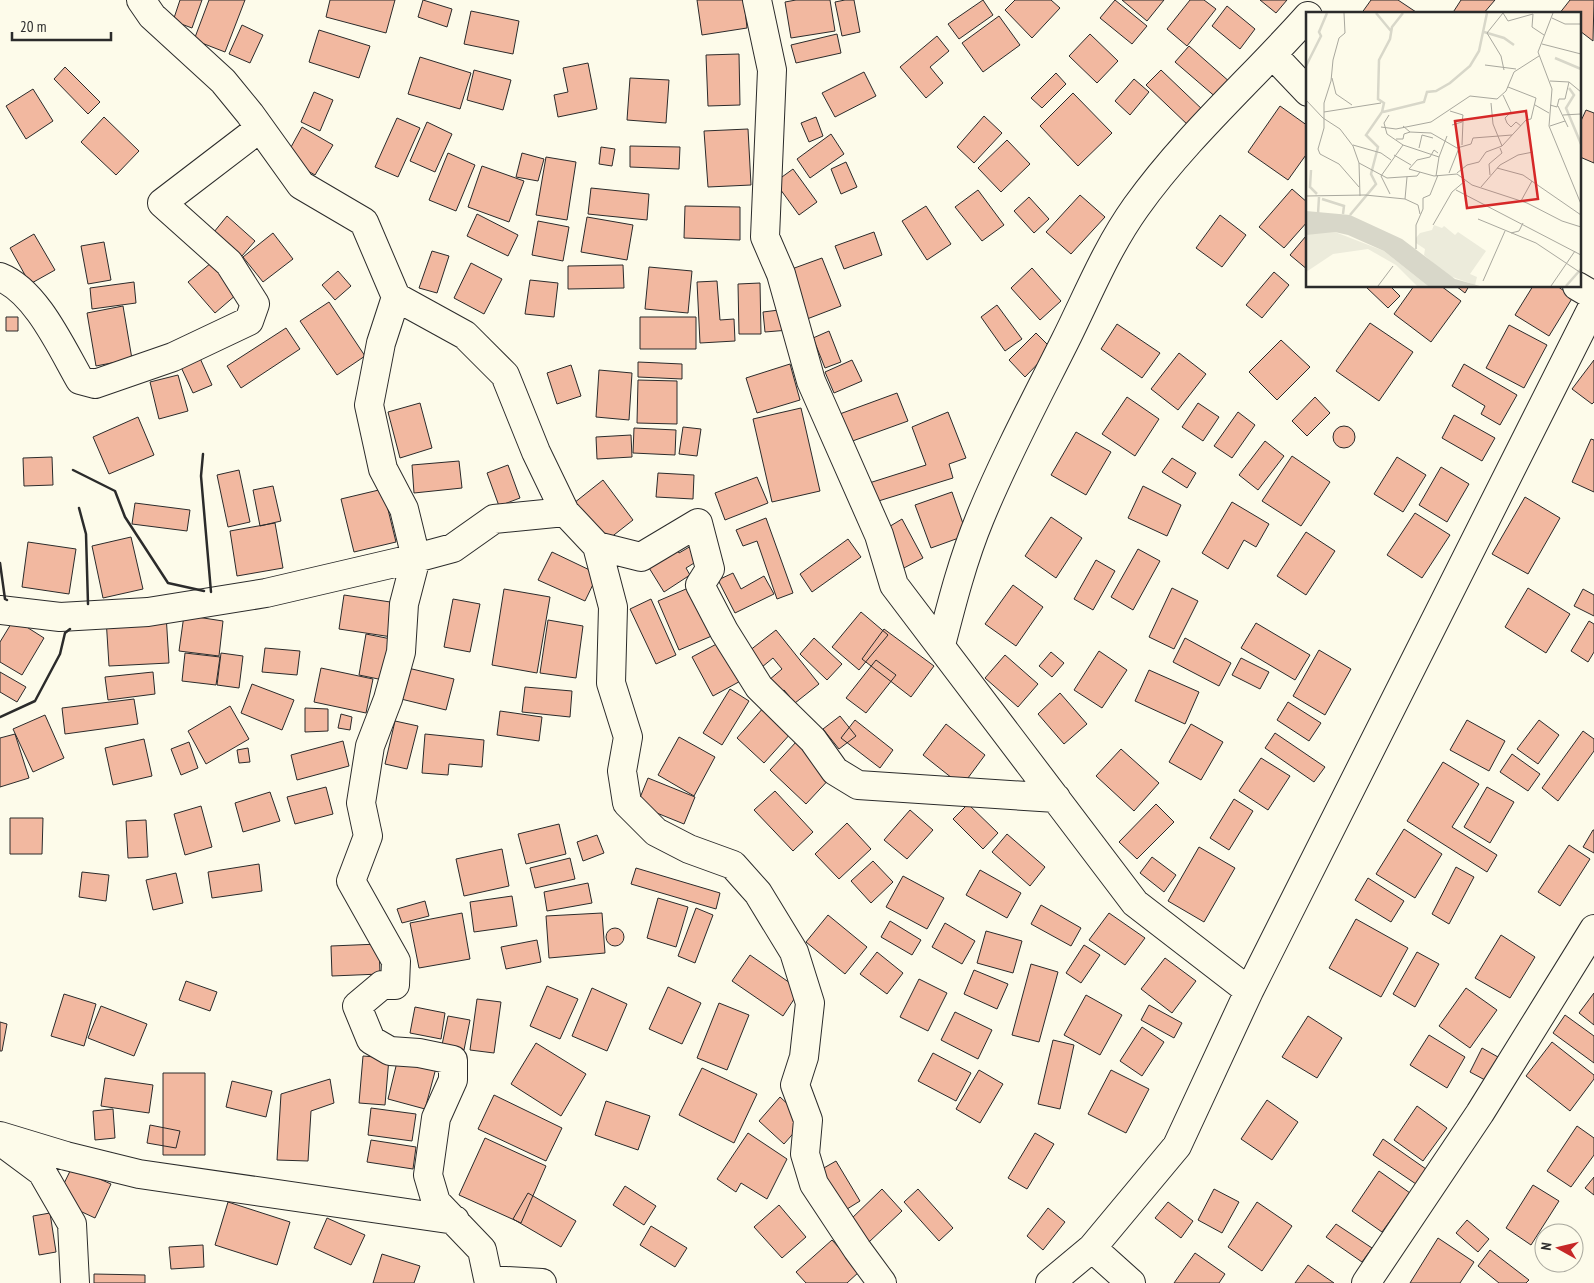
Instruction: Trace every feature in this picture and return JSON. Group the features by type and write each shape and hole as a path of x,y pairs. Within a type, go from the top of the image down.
{"street":[{"path":"141,0 152,16 223,82 260,128 301,185 364,222 396,297 465,335 505,375 536,452 565,512 597,546 613,607 612,683 628,737 622,770 627,804 656,832 690,849 733,865 758,893 794,952 810,1003 804,1058 796,1084 808,1120 805,1154 814,1184 882,1283"},
{"path":"757,0 772,70 765,237 781,274 811,381 879,535 894,585 941,644 1135,902 1248,991"},
{"path":"1312,12 1322,0"},
{"path":"941,644 959,577 979,520 1004,462 1084,302 1107,250 1136,206 1177,154 1306,18"},
{"path":"1273,55 1306,90"},
{"path":"0,277 10,281 45,318 80,380 95,384 173,357 249,322 255,304 229,263 162,203 260,128"},
{"path":"1580,288 1594,296"},
{"path":"396,297 381,343 369,406 383,469 404,509 416,558 404,604 401,652 388,699 370,746 361,803 368,836 351,881 396,961 395,985 382,985 357,1006 371,1040 390,1051 419,1053 453,1060 453,1080 436,1118 428,1176 436,1202 482,1250 490,1282 542,1283"},
{"path":"1050,1283 1092,1248 1177,1146 1248,991 1594,304"},
{"path":"0,610 60,617 148,612 266,593 453,548 494,518 565,512"},
{"path":"597,546 641,558 698,523 710,569 700,585 724,631 759,687 813,740 835,771 858,785 1056,798"},
{"path":"1366,1283 1480,1113 1594,929"},
{"path":"0,1136 66,1156 139,1174 455,1220"},
{"path":"0,1140 42,1172 72,1224 75,1283"},
{"path":"1092,1248 1131,1283"}],"building":[{"path":"180,0 202,0 192,28 173,21"},
{"path":"209,0 245,0 225,52 194,40"},
{"path":"330,0 395,0 386,33 326,17"},
{"path":"423,0 452,9 447,27 418,17"},
{"path":"697,0 744,0 747,28 702,35"},
{"path":"796,0 830,0 835,31 791,38 785,2"},
{"path":"854,0 860,32 842,36 835,2"},
{"path":"983,0 993,15 959,39 948,24"},
{"path":"1015,0 1051,0 1060,8 1032,38 1005,10"},
{"path":"1115,0 1147,26 1132,44 1100,18"},
{"path":"1122,0 1164,0 1147,21"},
{"path":"1190,0 1204,0 1216,9 1187,46 1167,29"},
{"path":"1260,0 1287,0 1276,13"},
{"path":"1371,0 1398,0 1416,12 1362,12"},
{"path":"1461,0 1495,0 1485,12 1453,12"},
{"path":"1570,0 1594,0 1593,41 1582,33 1582,12 1561,12"},
{"path":"1227,6 1255,29 1240,49 1212,26"},
{"path":"471,11 519,21 513,54 464,44"},
{"path":"999,16 1020,45 983,72 962,43"},
{"path":"242,25 263,35 250,63 229,54"},
{"path":"319,30 370,46 359,78 309,62"},
{"path":"837,34 841,53 796,63 791,45"},
{"path":"1090,34 1118,61 1097,83 1069,56"},
{"path":"937,36 949,51 930,67 943,83 926,98 900,67"},
{"path":"1189,46 1231,83 1218,99 1175,62"},
{"path":"739,54 740,105 708,106 706,55"},
{"path":"420,57 471,73 460,109 408,94"},
{"path":"588,63 597,109 558,117 554,95 568,92 563,68"},
{"path":"65,67 100,102 88,114 54,79"},
{"path":"474,70 511,80 503,110 467,100"},
{"path":"1161,70 1205,112 1190,127 1146,85"},
{"path":"864,72 876,96 835,117 822,93"},
{"path":"1056,73 1066,84 1042,108 1031,98"},
{"path":"630,78 669,80 666,123 627,120"},
{"path":"1134,79 1149,92 1130,115 1115,101"},
{"path":"33,89 53,121 26,139 6,106"},
{"path":"314,92 333,100 320,131 301,122"},
{"path":"1073,93 1112,133 1078,166 1040,126"},
{"path":"1280,106 1306,125 1306,155 1288,180 1248,152"},
{"path":"1586,110 1594,113 1594,163 1582,158 1582,119"},
{"path":"984,116 1002,133 974,163 957,147"},
{"path":"104,117 139,151 116,175 81,142"},
{"path":"816,117 823,136 809,142 801,123"},
{"path":"397,118 420,128 398,177 375,167"},
{"path":"427,122 452,134 435,172 410,161"},
{"path":"302,127 333,145 315,175 285,158"},
{"path":"748,129 751,185 708,187 704,131"},
{"path":"831,134 844,154 810,178 797,159"},
{"path":"1007,140 1030,164 1001,192 978,168"},
{"path":"630,146 680,147 679,169 630,167"},
{"path":"601,147 615,149 612,166 599,164"},
{"path":"448,153 475,165 456,211 429,200"},
{"path":"522,153 544,159 538,181 516,177"},
{"path":"546,157 576,162 567,220 536,215"},
{"path":"846,162 857,187 841,194 831,169"},
{"path":"482,166 524,181 509,222 468,207"},
{"path":"793,169 817,202 799,215 775,182"},
{"path":"591,188 649,194 647,220 588,214"},
{"path":"1292,189 1306,201 1306,223 1284,248 1259,227"},
{"path":"978,190 1004,225 982,241 955,207"},
{"path":"1080,195 1105,217 1071,254 1046,232"},
{"path":"1029,197 1049,219 1034,233 1014,211"},
{"path":"685,206 740,207 740,240 684,238"},
{"path":"926,206 951,244 927,260 902,221"},
{"path":"477,214 518,235 508,256 467,236"},
{"path":"1220,215 1246,235 1222,267 1196,248"},
{"path":"227,216 255,241 242,256 214,232"},
{"path":"587,217 633,225 627,260 581,252"},
{"path":"538,221 569,227 563,261 532,255"},
{"path":"874,232 882,255 844,269 835,246"},
{"path":"273,233 293,259 263,282 243,257"},
{"path":"34,234 55,270 30,284 10,248"},
{"path":"1306,236 1306,268 1290,255"},
{"path":"104,242 111,280 88,284 81,246"},
{"path":"432,251 449,256 437,293 419,288"},
{"path":"822,258 841,306 807,319 789,270"},
{"path":"211,263 237,294 215,313 188,282"},
{"path":"471,263 502,279 484,314 454,298"},
{"path":"623,265 624,288 568,289 568,266"},
{"path":"649,267 692,271 688,313 645,309"},
{"path":"1032,268 1061,301 1040,320 1011,288"},
{"path":"338,271 351,286 335,300 322,285"},
{"path":"1274,272 1289,285 1262,318 1246,305"},
{"path":"530,280 558,283 554,317 525,314"},
{"path":"717,281 720,320 734,319 735,341 700,343 697,282"},
{"path":"134,282 136,303 92,309 90,288"},
{"path":"760,283 761,334 739,334 738,284"},
{"path":"1367,288 1392,288 1400,296 1388,308"},
{"path":"1413,288 1444,288 1461,301 1431,342 1394,314"},
{"path":"1459,288 1468,288 1465,293"},
{"path":"1532,288 1560,288 1573,297 1549,336 1515,315"},
{"path":"329,302 365,356 337,375 300,321"},
{"path":"997,305 1022,339 1005,351 981,317"},
{"path":"123,306 132,359 96,366 87,313"},
{"path":"787,309 789,330 765,332 763,312"},
{"path":"6,317 18,317 18,331 6,331"},
{"path":"640,317 696,317 696,349 640,349"},
{"path":"1370,323 1413,352 1379,401 1336,371"},
{"path":"1117,324 1160,353 1142,378 1101,349"},
{"path":"1509,325 1547,345 1524,388 1486,368"},
{"path":"286,328 300,349 241,388 227,366"},
{"path":"829,331 841,362 825,368 813,338"},
{"path":"1036,333 1052,349 1025,377 1009,360"},
{"path":"1281,340 1310,367 1277,400 1249,372"},
{"path":"1179,353 1206,374 1178,410 1151,389"},
{"path":"199,356 212,385 193,393 180,365"},
{"path":"852,360 862,381 834,393 825,372"},
{"path":"1594,360 1594,402 1592,404 1572,389"},
{"path":"638,362 682,364 682,379 638,377"},
{"path":"790,364 800,400 757,413 746,378"},
{"path":"1464,364 1517,395 1500,425 1481,414 1485,406 1452,386"},
{"path":"571,365 581,396 557,404 547,373"},
{"path":"599,370 632,373 629,420 596,417"},
{"path":"178,375 188,411 159,419 150,382"},
{"path":"638,380 677,381 677,424 637,423"},
{"path":"897,393 908,421 847,443 837,415"},
{"path":"1127,397 1159,419 1135,456 1102,434"},
{"path":"1315,397 1330,413 1307,436 1292,421"},
{"path":"420,403 432,448 400,458 388,412"},
{"path":"1198,403 1219,417 1203,441 1182,427"},
{"path":"801,408 820,491 772,502 753,419"},
{"path":"948,412 966,458 949,464 953,478 872,503 866,484 926,465 912,427"},
{"path":"1238,412 1255,425 1232,458 1214,446"},
{"path":"1454,415 1495,438 1482,461 1442,438"},
{"path":"138,417 154,455 109,474 93,437"},
{"path":"1344,426 1352,429 1355,437 1352,445 1344,448 1336,445 1333,437 1336,429"},
{"path":"683,427 701,429 697,456 679,454"},
{"path":"634,428 676,430 675,455 633,453"},
{"path":"1076,432 1111,452 1086,495 1051,475"},
{"path":"631,435 632,457 597,459 596,437"},
{"path":"1591,439 1594,440 1594,492 1572,482"},
{"path":"1265,441 1284,456 1258,490 1239,475"},
{"path":"1292,456 1330,482 1301,526 1262,501"},
{"path":"52,457 53,485 24,486 23,458"},
{"path":"1397,457 1426,475 1403,512 1374,494"},
{"path":"1172,458 1196,473 1187,488 1162,472"},
{"path":"459,461 462,488 414,493 412,465"},
{"path":"508,465 520,498 499,506 487,473"},
{"path":"1441,467 1469,484 1447,522 1419,505"},
{"path":"239,470 250,522 228,527 217,475"},
{"path":"658,473 694,475 693,499 656,497"},
{"path":"757,477 768,503 725,520 715,493"},
{"path":"603,480 633,520 605,542 574,503"},
{"path":"273,486 281,521 260,526 253,490"},
{"path":"1143,486 1181,505 1167,536 1128,518"},
{"path":"383,489 396,542 354,552 341,499"},
{"path":"952,492 967,535 931,548 915,505"},
{"path":"1525,497 1560,518 1528,574 1492,554"},
{"path":"1232,502 1269,524 1256,547 1244,540 1228,569 1202,553"},
{"path":"135,503 190,510 187,531 132,524"},
{"path":"1415,513 1450,535 1422,578 1387,555"},
{"path":"1051,517 1082,538 1056,578 1025,556"},
{"path":"766,518 793,593 777,599 757,541 743,546 736,530"},
{"path":"902,519 923,558 902,569 882,531"},
{"path":"275,523 283,568 237,576 230,531"},
{"path":"1306,532 1335,551 1306,595 1277,576"},
{"path":"131,537 143,589 103,598 92,546"},
{"path":"848,539 861,557 812,592 800,574"},
{"path":"28,542 76,549 69,594 22,587"},
{"path":"674,545 679,553 691,546 699,560 686,568 690,575 664,592 646,563"},
{"path":"1138,549 1160,561 1133,610 1111,597"},
{"path":"552,552 598,574 585,601 538,580"},
{"path":"1096,560 1115,571 1093,610 1074,599"},
{"path":"733,573 741,589 764,576 774,594 735,613 718,580"},
{"path":"1013,585 1043,607 1016,646 985,624"},
{"path":"693,586 714,635 679,650 658,601"},
{"path":"1172,588 1198,601 1174,649 1149,637"},
{"path":"1528,588 1570,614 1546,653 1505,627"},
{"path":"504,589 550,597 537,673 492,665"},
{"path":"1583,589 1594,595 1594,616 1574,606"},
{"path":"344,595 397,603 392,637 339,629"},
{"path":"453,599 480,604 470,652 444,647"},
{"path":"651,599 676,655 656,664 630,609"},
{"path":"861,612 888,635 859,670 832,647"},
{"path":"166,614 169,663 109,666 106,618"},
{"path":"184,615 223,621 219,656 179,651"},
{"path":"14,619 44,638 22,675 0,662 0,642"},
{"path":"548,620 583,626 576,678 540,673"},
{"path":"1589,621 1594,624 1594,652 1588,662 1571,651"},
{"path":"1256,623 1310,655 1295,680 1241,648"},
{"path":"884,629 934,666 911,697 862,659"},
{"path":"776,630 819,684 795,703 784,690 780,693 769,680 782,669 773,658 762,667 749,651"},
{"path":"366,634 396,640 388,681 359,675"},
{"path":"814,638 842,664 827,680 800,654"},
{"path":"1185,638 1231,663 1219,686 1173,662"},
{"path":"726,639 746,678 713,696 692,657"},
{"path":"265,648 300,651 297,675 262,672"},
{"path":"1319,650 1351,669 1325,715 1293,696"},
{"path":"1099,651 1127,670 1102,708 1074,690"},
{"path":"1051,652 1064,663 1052,677 1039,666"},
{"path":"185,653 220,657 216,685 182,681"},
{"path":"221,653 243,656 239,688 217,685"},
{"path":"1005,655 1038,684 1018,707 985,678"},
{"path":"1241,658 1269,672 1260,689 1232,675"},
{"path":"876,660 896,675 866,713 846,698"},
{"path":"321,668 373,679 366,713 314,702"},
{"path":"408,668 454,679 446,710 401,699"},
{"path":"1149,670 1199,692 1185,724 1135,701"},
{"path":"0,672 26,687 17,702 0,692"},
{"path":"153,672 155,694 108,700 105,677"},
{"path":"252,684 294,700 282,730 241,713"},
{"path":"525,687 572,691 570,717 522,712"},
{"path":"730,689 749,701 722,745 703,733"},
{"path":"1060,693 1087,724 1064,744 1038,714"},
{"path":"134,699 138,724 65,734 62,708"},
{"path":"1288,702 1321,723 1309,741 1277,720"},
{"path":"230,706 249,739 206,764 188,731"},
{"path":"764,707 792,732 764,763 737,738"},
{"path":"305,708 328,709 328,731 305,732"},
{"path":"500,711 542,717 539,741 497,735"},
{"path":"341,714 352,717 350,730 338,728"},
{"path":"45,715 64,758 33,772 13,729"},
{"path":"840,716 856,736 839,749 823,729"},
{"path":"855,720 893,750 880,768 841,738"},
{"path":"1467,720 1505,741 1489,771 1450,750"},
{"path":"1539,720 1559,735 1538,764 1517,749"},
{"path":"395,721 418,726 407,769 385,764"},
{"path":"946,724 985,755 962,786 923,755"},
{"path":"1191,724 1223,742 1201,780 1169,762"},
{"path":"1583,731 1594,739 1594,751 1558,801 1542,788"},
{"path":"1275,733 1325,767 1314,782 1265,748"},
{"path":"15,734 29,778 0,787 0,738"},
{"path":"425,734 484,740 482,767 449,764 448,775 422,773"},
{"path":"679,737 715,757 694,796 658,775"},
{"path":"144,739 152,776 113,785 105,748"},
{"path":"343,741 349,766 297,780 291,755"},
{"path":"797,741 833,775 806,804 770,770"},
{"path":"189,742 198,768 181,775 171,749"},
{"path":"248,748 250,762 239,763 237,750"},
{"path":"1121,749 1159,783 1134,811 1096,776"},
{"path":"1512,754 1540,774 1528,791 1500,772"},
{"path":"1261,758 1290,776 1268,810 1239,791"},
{"path":"1443,762 1479,784 1452,827 1497,855 1487,872 1407,821"},
{"path":"648,778 695,797 684,824 637,805"},
{"path":"326,787 333,814 295,824 287,797"},
{"path":"1487,787 1514,802 1490,843 1464,827"},
{"path":"775,791 813,832 793,851 754,810"},
{"path":"270,792 280,821 243,832 235,803"},
{"path":"1234,799 1253,811 1229,850 1210,838"},
{"path":"968,804 998,833 983,849 953,819"},
{"path":"1156,804 1174,822 1137,859 1119,842"},
{"path":"201,806 212,847 185,855 174,814"},
{"path":"910,810 933,830 907,859 884,840"},
{"path":"10,818 43,818 42,854 10,854"},
{"path":"146,820 148,857 128,858 126,821"},
{"path":"847,823 871,849 839,879 815,854"},
{"path":"559,824 566,854 526,864 518,834"},
{"path":"1404,829 1442,854 1415,898 1376,874"},
{"path":"1594,830 1594,853 1583,847"},
{"path":"1007,834 1045,867 1030,886 992,852"},
{"path":"597,835 604,853 583,861 577,842"},
{"path":"1569,845 1590,859 1560,906 1538,892"},
{"path":"1199,847 1235,868 1204,922 1168,901"},
{"path":"502,849 509,886 464,896 456,859"},
{"path":"1152,857 1176,875 1164,892 1140,873"},
{"path":"570,858 575,879 535,888 530,868"},
{"path":"873,861 893,882 871,903 851,881"},
{"path":"259,864 262,891 212,898 208,872"},
{"path":"1456,867 1474,877 1449,924 1432,914"},
{"path":"636,868 720,893 716,909 631,884"},
{"path":"980,870 1021,893 1007,918 966,895"},
{"path":"82,872 109,875 106,901 79,897"},
{"path":"176,873 183,903 153,910 146,880"},
{"path":"903,876 944,898 927,929 886,907"},
{"path":"1368,878 1404,901 1391,922 1355,900"},
{"path":"588,883 592,903 547,911 544,892"},
{"path":"512,896 517,926 474,932 470,902"},
{"path":"658,898 688,907 676,947 647,938"},
{"path":"425,901 429,916 402,923 397,909"},
{"path":"1041,905 1081,928 1071,946 1031,924"},
{"path":"696,908 713,915 695,963 678,956"},
{"path":"462,913 470,959 419,968 410,923"},
{"path":"602,913 605,953 549,958 546,916"},
{"path":"1109,913 1145,938 1125,965 1089,940"},
{"path":"828,915 867,947 845,974 806,942"},
{"path":"1356,919 1408,948 1381,997 1329,968"},
{"path":"890,921 921,940 912,955 881,937"},
{"path":"945,923 975,941 962,964 932,947"},
{"path":"611,928 619,928 624,933 622,944 611,946 606,941 606,933"},
{"path":"986,931 1022,941 1013,973 977,963"},
{"path":"1501,935 1535,957 1510,998 1475,978"},
{"path":"537,940 541,962 506,969 501,947"},
{"path":"379,944 380,974 332,976 331,946"},
{"path":"1084,945 1100,955 1081,983 1066,973"},
{"path":"877,952 903,973 887,994 860,974"},
{"path":"1417,952 1439,964 1415,1007 1393,994"},
{"path":"750,955 800,990 783,1016 732,981"},
{"path":"1165,958 1196,981 1172,1013 1141,989"},
{"path":"1031,964 1058,972 1039,1042 1012,1035"},
{"path":"974,970 1008,984 997,1009 964,994"},
{"path":"919,979 947,993 928,1031 900,1017"},
{"path":"186,981 217,992 210,1011 179,1000"},
{"path":"547,986 578,999 560,1039 530,1026"},
{"path":"668,987 701,1003 682,1044 649,1029"},
{"path":"592,988 627,1004 607,1051 572,1036"},
{"path":"1466,988 1497,1010 1470,1048 1439,1026"},
{"path":"1594,993 1594,1025 1579,1013"},
{"path":"64,994 96,1004 84,1046 51,1036"},
{"path":"1086,995 1122,1015 1100,1055 1064,1035"},
{"path":"477,999 501,1002 494,1053 470,1050"},
{"path":"719,1003 749,1015 727,1070 697,1058"},
{"path":"1149,1005 1182,1023 1174,1038 1141,1020"},
{"path":"101,1006 147,1024 134,1056 88,1038"},
{"path":"415,1007 445,1013 441,1039 410,1033"},
{"path":"955,1012 992,1030 978,1059 941,1040"},
{"path":"1565,1015 1594,1036 1594,1063 1553,1033"},
{"path":"448,1016 470,1020 464,1050 442,1045"},
{"path":"1308,1016 1342,1038 1317,1078 1282,1057"},
{"path":"0,1022 7,1024 2,1051 0,1051"},
{"path":"1142,1027 1164,1042 1142,1076 1120,1061"},
{"path":"1429,1035 1465,1057 1447,1088 1410,1065"},
{"path":"1053,1040 1074,1045 1060,1109 1038,1104"},
{"path":"1552,1042 1594,1075 1594,1079 1570,1111 1526,1076"},
{"path":"536,1043 586,1074 561,1116 511,1084"},
{"path":"1482,1048 1498,1057 1485,1080 1470,1072"},
{"path":"933,1053 971,1073 956,1101 918,1081"},
{"path":"363,1056 389,1058 385,1105 359,1103"},
{"path":"398,1058 436,1068 425,1109 388,1099"},
{"path":"702,1068 757,1094 734,1143 679,1115"},
{"path":"979,1070 1003,1084 980,1123 956,1109"},
{"path":"1111,1070 1149,1089 1126,1133 1088,1114"},
{"path":"163,1073 205,1073 205,1155 163,1155"},
{"path":"105,1078 153,1085 149,1113 101,1106"},
{"path":"330,1079 334,1103 311,1111 308,1161 277,1160 281,1094"},
{"path":"232,1081 272,1091 266,1117 226,1107"},
{"path":"494,1095 562,1128 546,1161 478,1129"},
{"path":"780,1097 805,1120 784,1144 759,1121"},
{"path":"1267,1100 1298,1122 1272,1160 1241,1139"},
{"path":"606,1101 650,1116 638,1150 595,1135"},
{"path":"1417,1106 1447,1128 1423,1161 1394,1140"},
{"path":"371,1108 416,1114 412,1141 368,1135"},
{"path":"113,1109 115,1138 95,1140 93,1111"},
{"path":"150,1125 180,1131 176,1148 147,1143"},
{"path":"1577,1126 1594,1138 1594,1155 1571,1187 1547,1171"},
{"path":"748,1133 787,1159 767,1199 741,1183 736,1192 717,1179"},
{"path":"1035,1133 1054,1144 1027,1189 1008,1178"},
{"path":"485,1138 546,1166 521,1223 459,1195"},
{"path":"1383,1139 1426,1169 1416,1184 1373,1155"},
{"path":"371,1140 416,1147 413,1169 367,1162"},
{"path":"836,1161 860,1201 839,1214 815,1173"},
{"path":"72,1167 111,1184 95,1218 56,1200"},
{"path":"1379,1171 1410,1193 1382,1232 1352,1211"},
{"path":"1594,1177 1594,1195 1585,1188"},
{"path":"1533,1185 1559,1201 1545,1223 1534,1223 1534,1240 1531,1245 1506,1228"},
{"path":"625,1186 656,1206 644,1225 613,1205"},
{"path":"882,1189 902,1211 869,1242 849,1221"},
{"path":"918,1189 953,1228 939,1241 904,1202"},
{"path":"1214,1189 1239,1202 1222,1233 1198,1220"},
{"path":"528,1193 576,1221 561,1247 513,1219"},
{"path":"228,1202 290,1222 277,1265 215,1245"},
{"path":"1168,1202 1193,1221 1181,1238 1155,1218"},
{"path":"1257,1202 1292,1226 1262,1271 1228,1247"},
{"path":"779,1205 806,1237 782,1258 754,1227"},
{"path":"1048,1208 1065,1222 1043,1250 1027,1236"},
{"path":"50,1213 56,1252 39,1255 33,1216"},
{"path":"327,1218 365,1235 351,1265 314,1248"},
{"path":"1467,1220 1489,1239 1478,1252 1456,1233"},
{"path":"1336,1224 1372,1248 1362,1262 1326,1237"},
{"path":"651,1226 687,1248 675,1267 640,1245"},
{"path":"1438,1238 1474,1262 1460,1283 1410,1283"},
{"path":"832,1240 860,1271 847,1283 806,1283 796,1272"},
{"path":"203,1245 204,1267 171,1269 169,1247"},
{"path":"1490,1250 1529,1280 1526,1283 1499,1283 1478,1266"},
{"path":"1195,1253 1225,1274 1219,1283 1174,1283"},
{"path":"382,1254 420,1266 414,1283 373,1283"},
{"path":"1308,1265 1334,1283 1295,1283"},
{"path":"94,1274 145,1275 145,1283 94,1283"}],"wall":[{"path":"203,454 201,476 211,592"},
{"path":"73,470 115,491 125,517 168,583 204,591"},
{"path":"79,508 86,534 88,604"},
{"path":"0,563 5,599 7,600"},
{"path":"0,717 35,701 60,654 65,633 70,629"}]}
